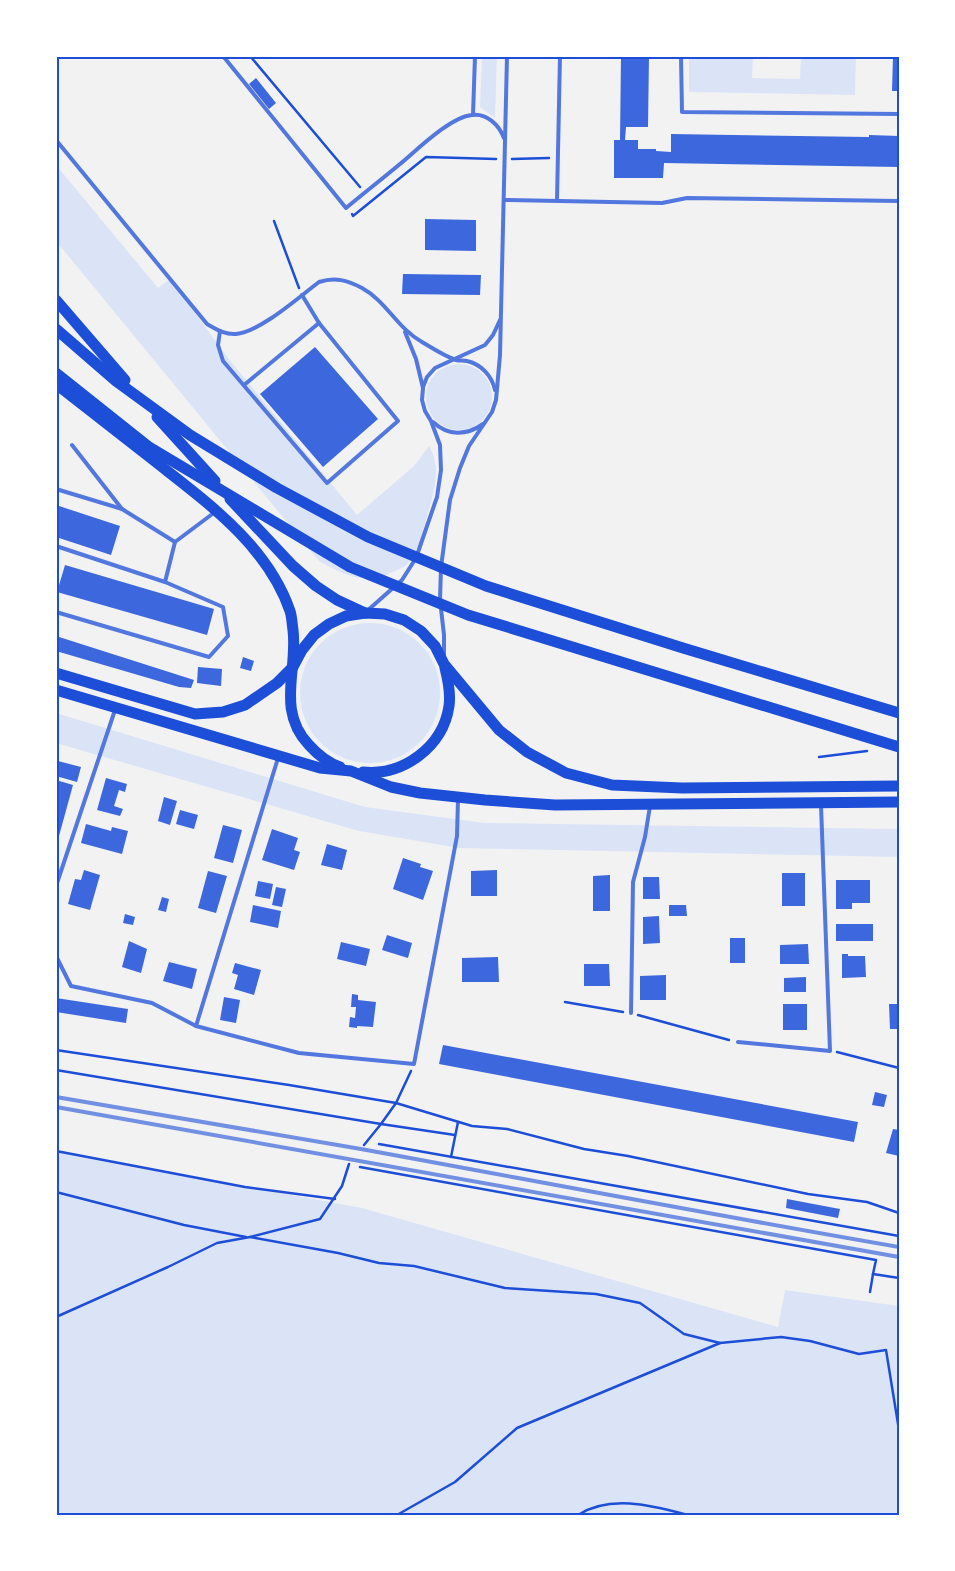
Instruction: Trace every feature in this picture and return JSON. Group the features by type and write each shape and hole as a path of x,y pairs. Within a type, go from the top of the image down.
{"main road":[{"path":"56,300 245,516 293,566 316,586 337,600 365,613"},
{"path":"56,329 116,381 190,435 277,488 368,537 486,586 674,645 899,712"},
{"path":"56,373 149,447 350,567 468,615 899,747"},
{"path":"56,384 217,510 257,554 280,588 291,613 294,639 290,705 295,723 304,740 333,765 391,787 420,793 554,805 899,802"},
{"path":"56,673 195,714 223,712 244,705 277,683 293,667 302,650 321,629 346,616 365,613 385,614 404,620 421,631 435,646 444,664 450,685 449,706 442,727 430,746 414,760 394,770 373,774 320,768 56,690"},
{"path":"444,664 499,730 527,752 566,773 612,785 682,788 899,786"}],"lane":[{"path":"223,56 346,208 455,121 473,115 480,115 493,121 505,140"},
{"path":"473,115 475,56"},
{"path":"444,664 444,635 440,600 441,568 450,500 469,446 492,412 496,400 502,318 507,56"},
{"path":"557,200 560,56"},
{"path":"681,56 682,112 899,114"},
{"path":"56,140 207,324 220,331 234,334 246,332 259,326 319,282 330,278 339,279 363,288 378,300 404,330 420,341 456,360"},
{"path":"504,200 662,203 687,198 899,201"},
{"path":"220,331 218,345 224,361 327,483 398,421 319,323 302,295"},
{"path":"456,360 485,345 502,318"},
{"path":"244,385 319,323"},
{"path":"404,330 416,358 423,388"},
{"path":"365,613 402,580 416,558 437,497 441,470 440,445 422,400 423,388 427,377 435,368 445,362 456,360 469,361 480,367 489,376 494,387 496,400"},
{"path":"431,421 451,433 475,430 486,422"},
{"path":"72,445 122,509"},
{"path":"56,489 122,509 175,542"},
{"path":"165,582 175,542 217,510"},
{"path":"56,546 165,582 224,607 228,636 209,657 56,612"},
{"path":"56,886 115,708"},
{"path":"196,1026 278,755"},
{"path":"56,956 71,986 152,1003 196,1026 299,1053 414,1064 458,836 458,797"},
{"path":"738,1042 830,1050 821,803"},
{"path":"631,1014 633,882 649,818 650,804"}],"path":[{"path":"250,56 371,202"},
{"path":"346,208 354,216 426,157 558,158"},
{"path":"274,221 302,295"},
{"path":"819,757 872,750"},
{"path":"565,1002 631,1014 738,1042"},
{"path":"56,1050 396,1103 472,1126 507,1129 584,1149 628,1156 808,1194 867,1202 899,1213"},
{"path":"830,1050 899,1068"},
{"path":"364,1145 382,1124 396,1103 414,1064"},
{"path":"56,1070 455,1135"},
{"path":"451,1157 458,1122"},
{"path":"379,1144 899,1236"},
{"path":"56,1151 245,1187 335,1199"},
{"path":"56,1317 168,1268 217,1243 250,1237 320,1219 342,1186 349,1164"},
{"path":"360,1167 876,1260 870,1292"},
{"path":"56,1192 184,1225 338,1253 379,1263 414,1266 505,1288 596,1294 640,1303 684,1334 720,1343"},
{"path":"873,1274 899,1278"},
{"path":"397,1515 455,1482 517,1428 720,1343 780,1337 810,1341 859,1354 886,1350 899,1430"},
{"path":"578,1515 584,1511 620,1502 661,1508 688,1515"}],"shaded area":[{"path":"482,56 497,56 495,118 480,107"},
{"path":"689,56 753,56 752,78 800,79 801,56 856,56 855,95 689,92"},
{"path":"56,165 158,288 170,279 228,358 357,515 414,466 429,446 435,461 435,485 421,537 416,551 407,564 385,575 366,578 347,575 319,561 56,241"},
{"path":"459,364 472,367 482,374 489,384 492,397 489,410 482,420 472,427 459,430 446,427 436,420 429,410 426,397 429,384 436,374 446,367"},
{"path":"370,623 397,629 409,635 419,644 428,654 434,666 440,693 434,720 428,732 419,742 409,751 397,757 370,763 343,757 331,751 321,742 312,732 306,720 300,693 306,666 312,654 321,644 331,635 343,629"},
{"path":"56,713 365,807 485,823 899,829 899,857 459,848 359,831 56,743"},
{"path":"56,1151 362,1208 778,1327 785,1290 899,1306 899,1515 56,1515"}],"building":[{"path":"621,56 649,56 648,127 626,127 625,140 638,140 638,149 656,149 656,151 671,152 671,134 899,136 899,167 664,163 663,178 614,178 614,140 620,140"},
{"path":"893,56 899,56 899,91 892,91"},
{"path":"256,78 276,103 269,109 249,84"},
{"path":"425,219 476,220 476,251 425,250"},
{"path":"403,274 481,275 480,295 402,294"},
{"path":"315,347 378,419 323,467 260,394"},
{"path":"56,505 120,526 111,555 56,537"},
{"path":"65,565 214,609 207,635 57,592"},
{"path":"56,636 194,680 191,688 179,687 56,651"},
{"path":"243,657 254,661 251,671 240,668"},
{"path":"198,667 222,669 221,686 197,683"},
{"path":"58,761 81,767 77,782 56,776"},
{"path":"106,778 127,784 125,792 119,790 114,806 123,809 120,816 97,810"},
{"path":"56,780 73,785 59,836 56,835"},
{"path":"164,797 177,801 170,825 158,821"},
{"path":"180,810 198,815 194,829 176,824"},
{"path":"86,824 111,831 112,827 128,831 122,854 81,843"},
{"path":"223,825 242,830 233,863 214,858"},
{"path":"272,829 298,838 294,850 300,852 294,870 262,860"},
{"path":"327,844 347,850 342,870 321,865"},
{"path":"403,858 421,864 420,867 433,871 423,900 393,889"},
{"path":"84,870 100,875 90,910 68,904 75,879 81,880"},
{"path":"497,870 497,896 471,896 471,871"},
{"path":"208,871 227,876 216,913 198,908"},
{"path":"782,873 805,873 805,906 782,906"},
{"path":"610,875 610,911 593,911 593,876"},
{"path":"643,877 659,877 660,899 643,899"},
{"path":"836,880 870,880 870,903 852,903 852,909 836,909"},
{"path":"258,881 273,884 270,899 255,896"},
{"path":"276,887 286,889 282,907 272,905"},
{"path":"162,897 169,899 166,912 158,910"},
{"path":"253,905 281,911 278,928 250,922"},
{"path":"669,905 686,905 687,916 669,916"},
{"path":"125,914 135,917 133,925 123,923"},
{"path":"659,916 660,943 643,944 643,917"},
{"path":"836,924 873,924 873,941 836,941"},
{"path":"387,935 412,943 408,958 382,950"},
{"path":"730,938 745,938 745,963 730,963"},
{"path":"129,941 147,949 141,973 122,967"},
{"path":"341,942 370,949 366,966 337,959"},
{"path":"808,944 809,964 780,964 780,945"},
{"path":"842,954 865,956 866,977 842,978"},
{"path":"498,957 499,982 462,982 462,958"},
{"path":"169,962 197,969 192,989 163,981"},
{"path":"235,963 261,970 254,995 234,989 238,975 232,973"},
{"path":"584,964 609,964 610,986 584,986"},
{"path":"666,975 666,1000 640,1000 640,976"},
{"path":"806,977 806,992 784,992 784,978"},
{"path":"352,994 358,995 358,1000 376,1002 373,1027 349,1027 350,1017 355,1018 356,1007 351,1007"},
{"path":"224,997 240,1000 236,1023 220,1020"},
{"path":"56,998 128,1009 126,1023 56,1012"},
{"path":"783,1004 807,1004 807,1030 783,1030"},
{"path":"889,1004 899,1004 899,1029 890,1029"},
{"path":"443,1045 858,1122 854,1142 439,1064"},
{"path":"875,1092 887,1095 884,1107 872,1105"},
{"path":"893,1129 899,1130 899,1156 886,1153"},
{"path":"787,1199 840,1209 838,1218 786,1208"}],"railway":[{"path":"56,1097 361,1149 899,1247"},
{"path":"56,1107 899,1257"}]}
